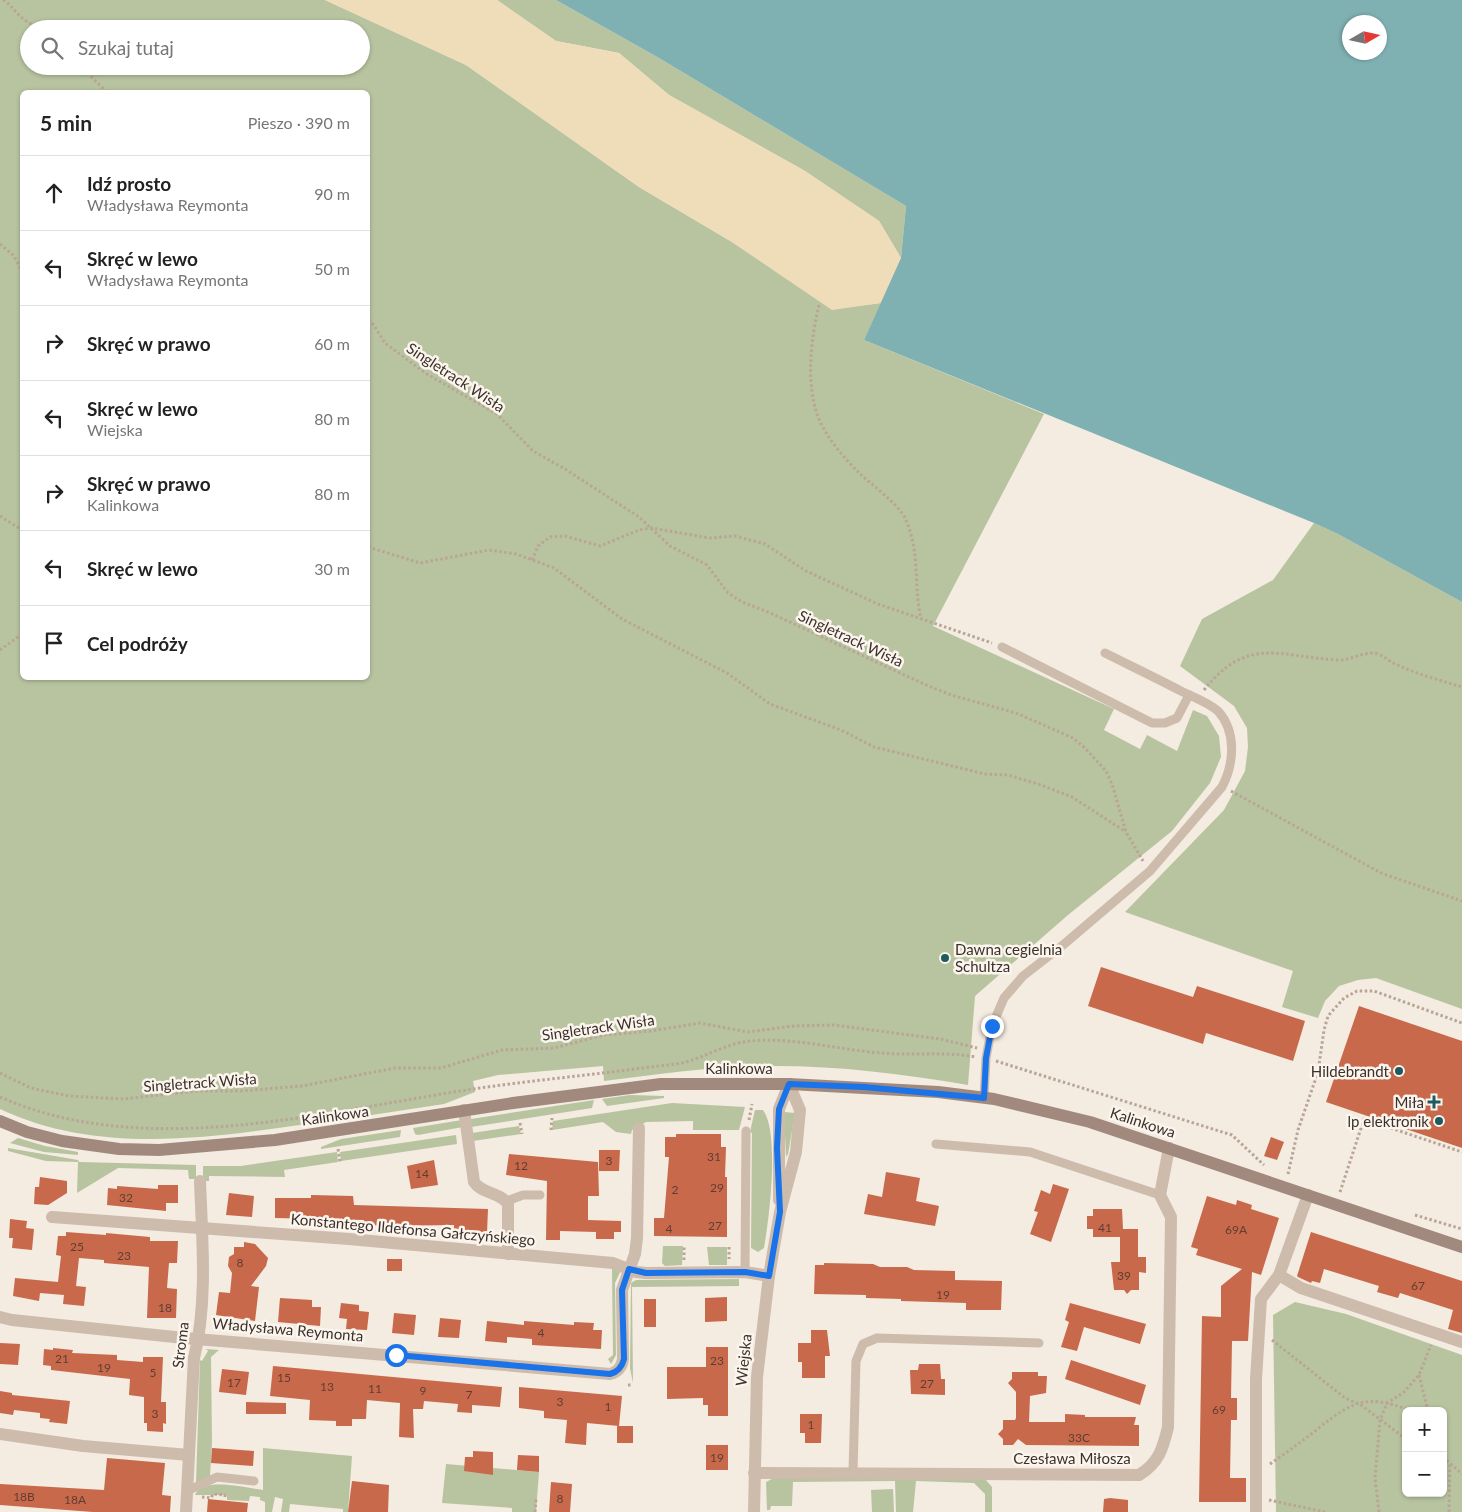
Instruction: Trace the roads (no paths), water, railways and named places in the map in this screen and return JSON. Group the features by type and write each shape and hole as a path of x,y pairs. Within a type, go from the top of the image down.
{"street":[{"name":"Kalinkowa","path":"0,1121 27,1132 62,1141 119,1149 159,1150 266,1141 609,1089 661,1084 789,1084 874,1088 984,1098 1081,1119 1462,1247"},
{"name":"Wiejska","path":"780,1212 777,1148 779,1109 789,1084"},
{"name":"Wiejska","path":"754,1512 756,1386 769,1276 780,1212 796,1152 800,1110 789,1084"},
{"path":"464,1110 474,1182 479,1188 507,1201 508,1254"},
{"path":"629,1269 637,1238 639,1128"},
{"path":"1160,1195 1169,1148"},
{"name":"Stroma","path":"186,1512 194,1358 199,1338 200,1182"},
{"name":"Czesława Miłosza","path":"754,1473 854,1472 1139,1475 1151,1468 1161,1454 1168,1427 1170,1383 1171,1217 1160,1195"},
{"path":"1256,1512 1256,1379 1261,1299 1279,1275 1308,1195"},
{"name":"Konstantego Ildefonsa Gałczyńskiego","path":"52,1217 200,1227 613,1263 646,1273 745,1272 769,1276"},
{"name":"Władysława Reymonta","path":"0,1317 86,1328 610,1374 619,1370 623,1364 622,1290 629,1269"},
{"path":"1279,1275 1302,1288 1462,1342"},
{"path":"0,1434 83,1446 189,1455"}],"lane":[{"path":"1002,647 1152,723 1165,723 1177,718 1193,697"},
{"path":"984,1098 992,1026 1004,998 1023,976 1101,914 1150,871 1222,787 1229,773 1232,752 1231,739 1217,711 1105,653"},
{"path":"745,1272 746,1131"},
{"path":"936,1144 1030,1152 1160,1195"},
{"path":"507,1201 523,1195 540,1195"},
{"path":"854,1472 856,1361 863,1344 877,1338 1039,1343"},
{"path":"187,1494 217,1477 254,1482"}],"water":[{"path":"556,0 1462,0 1462,602 1338,534 1314,523 864,340 901,258 906,206 659,58"}],"place":[{"name":"Dawna cegielnia Schultza","path":"945,958"},
{"name":"Hildebrandt","path":"1399,1071"},
{"name":"Miła","path":"1434,1102"},
{"name":"lp elektronik","path":"1439,1121"}]}
